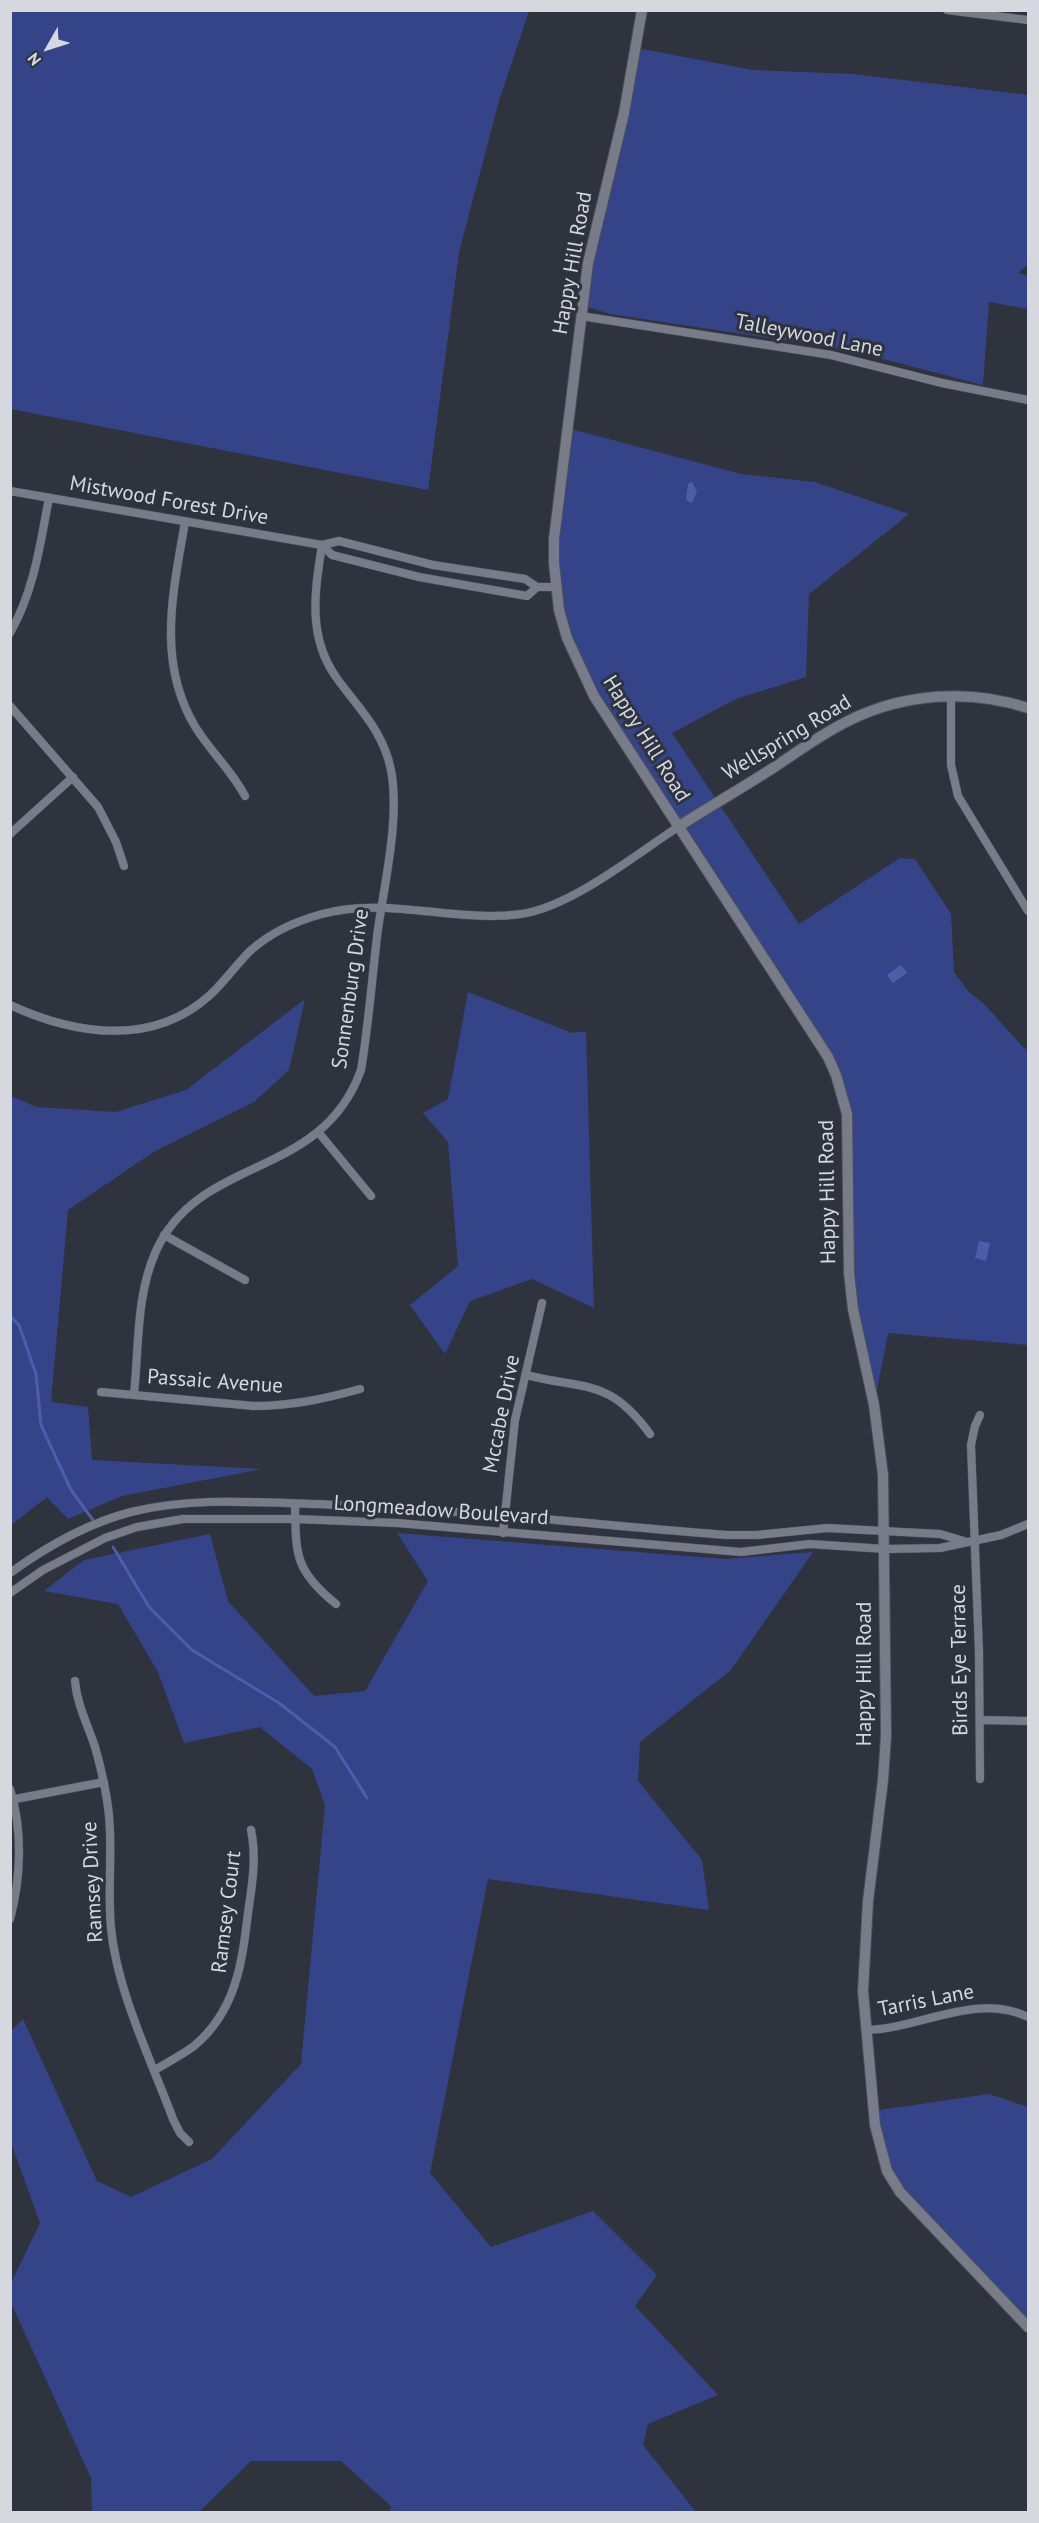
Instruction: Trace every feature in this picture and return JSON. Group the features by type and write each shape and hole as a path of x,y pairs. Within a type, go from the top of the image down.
{"street":[{"name":"Happy Hill Road","path":"642,10 624,113 588,263 557,505 554,539 555,587 567,638 591,690 828,1057 843,1094 849,1126 849,1274 853,1309 877,1425 883,1475 885,1533 886,1736 884,1780 868,1901 863,1991 875,2125 887,2171 907,2201 1029,2327"},
{"path":"947,10 1029,20"},
{"name":"Talleywood Lane","path":"581,316 831,355 942,383 1029,400"},
{"name":"Mistwood Forest Drive","path":"10,491 322,544 339,541 434,566 525,579 537,587 555,587"},
{"path":"10,633 25,605 36,573 49,498"},
{"path":"185,522 171,603 170,625 174,670 180,691 196,728 245,796"},
{"name":"Mistwood Forest Drive","path":"322,544 332,555 419,577 527,596 537,587"},
{"name":"Sonnenburg Drive","path":"134,1394 145,1287 150,1266 164,1235 183,1212 205,1194 284,1155 319,1133 339,1112 361,1070 393,803 390,769 378,735 368,717 336,676 322,650 317,632 314,601 322,544"},
{"path":"951,696 951,765 958,796 1029,911"},
{"name":"Wellspring Road","path":"678,827 849,720 878,708 909,700 951,696 982,697 1029,708"},
{"path":"10,706 98,807 108,823 124,866"},
{"path":"10,834 73,777"},
{"path":"10,1005 44,1018 98,1031 132,1031 149,1028 176,1018 209,996 249,952 273,935 314,916 336,910 381,907 504,916 535,912 568,899 678,827"},
{"path":"319,1133 370,1196"},
{"path":"164,1235 245,1280"},
{"name":"Mccabe Drive","path":"503,1533 515,1420 542,1303"},
{"path":"526,1375 587,1385 601,1390 628,1407 650,1434"},
{"name":"Passaic Avenue","path":"101,1392 279,1406 298,1404 360,1389"},
{"name":"Birds Eye Terrace","path":"980,1414 971,1445 970,1541 980,1720 980,1779"},
{"name":"Longmeadow Boulevard","path":"10,1573 69,1537 128,1513 198,1502 394,1507 727,1535 763,1535 827,1528 885,1533 940,1534 970,1541"},
{"path":"295,1504 296,1549 303,1571 322,1593 336,1604"},
{"name":"Longmeadow Boulevard","path":"10,1593 43,1570 105,1538 138,1527 183,1519 295,1519 398,1523 733,1551 766,1550 810,1544 885,1549 940,1548 1001,1534 1029,1524"},
{"name":"Ramsey Drive","path":"75,1681 79,1702 104,1782 110,1828 109,1898 116,1958 123,1986 173,2119 180,2133 189,2142"},
{"path":"980,1720 1029,1721"},
{"path":"12,1800 104,1782"},
{"path":"10,1789 18,1839 16,1897 10,1919"},
{"name":"Ramsey Court","path":"155,2070 189,2049 207,2033 223,2013 235,1987 242,1959 255,1861 251,1830"},
{"name":"Tarris Lane","path":"866,2030 899,2027 983,2007 1004,2008 1029,2017"}],"shaded area":[{"path":"10,11 529,11 499,101 459,252 428,490 11,409"},
{"path":"637,48 753,70 854,74 1028,95 1028,264 1018,273 1028,276 1028,309 989,302 983,385 849,350 610,314 582,305"},
{"path":"567,428 741,474 815,482 909,514 809,594 806,677 736,699 672,733 799,924 900,858 915,859 951,914 954,972 968,991 984,1004 1028,1050 1028,1345 888,1333 874,1405 853,1309 849,1126 836,1075 580,667 555,587"},
{"path":"692,482 697,491 692,503 686,500 688,484"},
{"path":"901,965 907,973 893,983 887,975"},
{"path":"468,992 572,1033 586,1031 594,1308 532,1279 470,1301 445,1354 410,1305 458,1266 448,1142 423,1113 448,1099"},
{"path":"305,999 289,1070 254,1102 155,1151 68,1210 51,1402 88,1407 92,1460 262,1469 122,1496 68,1519 47,1497 11,1525 11,1096 36,1107 116,1112 186,1090"},
{"path":"979,1241 990,1243 986,1261 975,1258"},
{"path":"397,1533 725,1559 813,1552 731,1670 640,1742 638,1781 702,1860 709,1910 488,1879 430,2173 491,2247 593,2211 657,2275 635,2306 718,2395 648,2424 643,2445 696,2512 390,2512 391,2506 341,2461 251,2461 199,2512 92,2512 91,2478 11,2303 11,2283 40,2223 11,2143 11,2031 23,2019 97,2181 131,2197 212,2159 301,2064 325,1805 312,1769 260,1727 184,1743 158,1672 118,1604 44,1591 84,1560 210,1534 228,1601 314,1696 365,1691 428,1581"},
{"path":"989,2094 1028,2107 1028,2327 896,2187 873,2111"}],"waterway":[{"path":"10,1316 19,1325 36,1374 41,1425 71,1490 93,1520"},
{"path":"113,1547 149,1607 192,1650 279,1703 335,1747 367,1798"}]}
